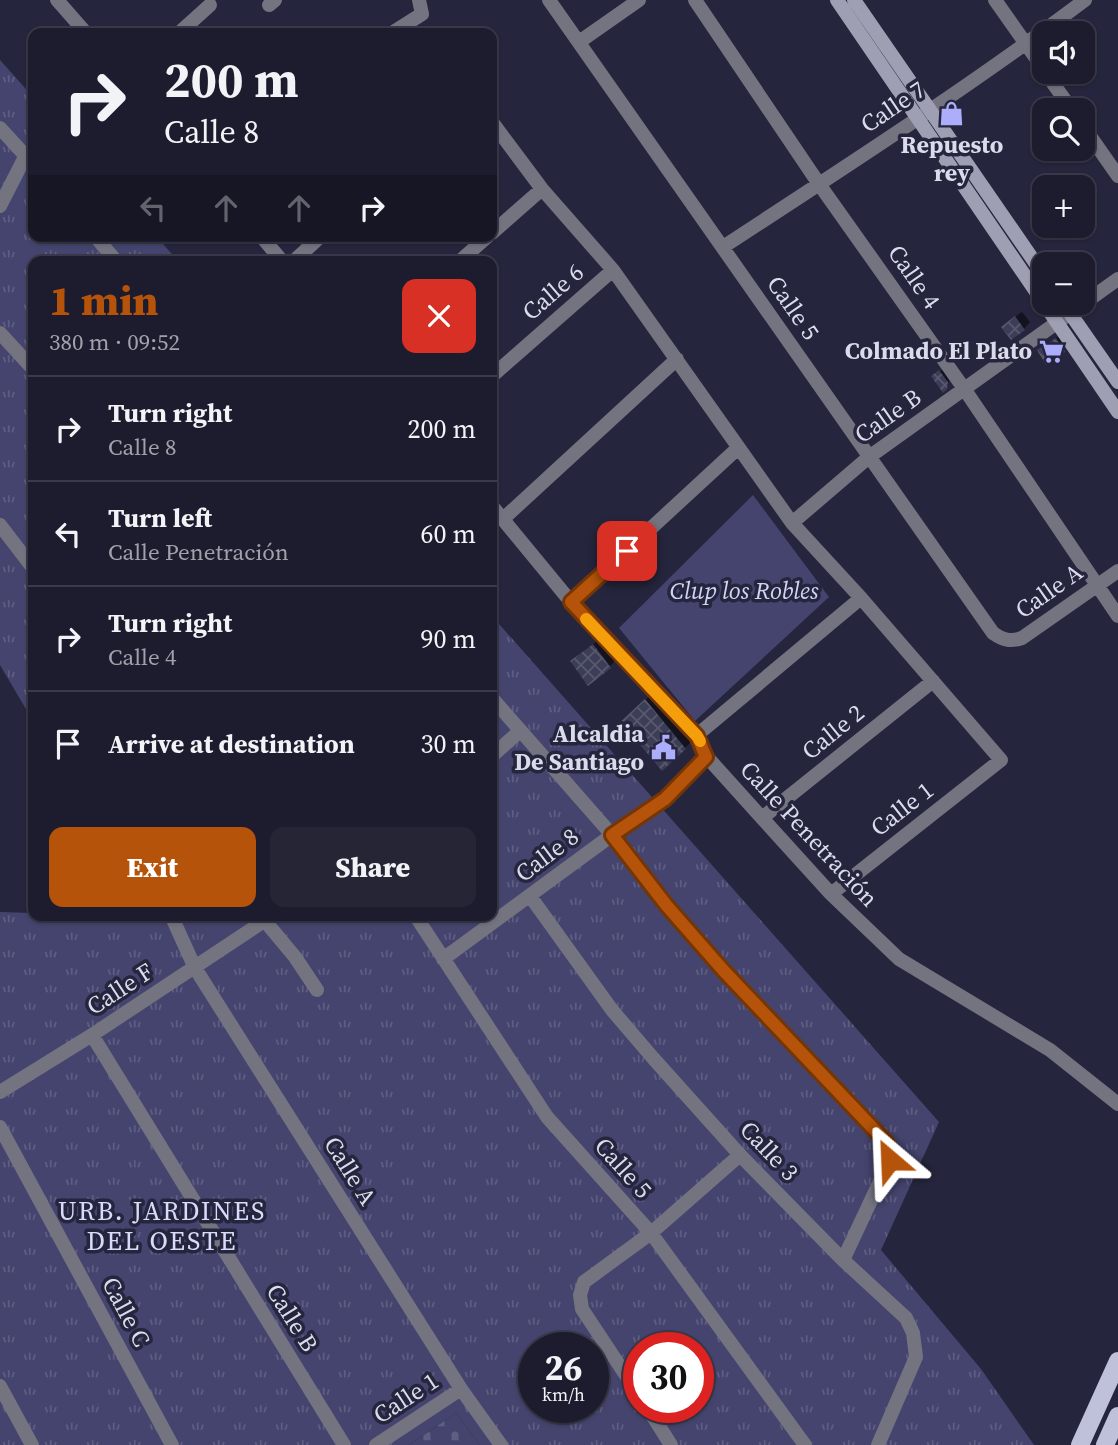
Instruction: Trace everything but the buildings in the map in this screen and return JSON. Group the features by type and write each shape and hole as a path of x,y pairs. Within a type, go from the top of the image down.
{"main road":[{"path":"836,0 1118,412"},
{"path":"854,0 1032,258"},
{"path":"1071,315 1118,382"},
{"path":"1080,1445 1118,1361"},
{"path":"1105,1445 1118,1416"}],"street":[{"path":"57,0 82,28"},
{"name":"Calle 5","path":"549,0 984,622 1003,640"},
{"path":"579,42 639,0"},
{"name":"Calle 4","path":"695,0 1118,616"},
{"path":"995,0 1032,53"},
{"name":"Calle 7","path":"723,247 931,110 1085,0"},
{"path":"185,28 210,5"},
{"path":"398,28 421,7"},
{"path":"0,128 28,157"},
{"path":"497,129 542,189 613,270 792,523 933,681"},
{"path":"1095,143 1118,176"},
{"path":"0,206 28,162"},
{"path":"497,229 542,189"},
{"path":"100,242 112,256"},
{"path":"266,242 278,256"},
{"path":"299,256 315,242"},
{"path":"466,256 482,242"},
{"name":"Calle 6","path":"497,372 613,270"},
{"name":"Calle B","path":"1095,292 1118,279"},
{"name":"Calle B","path":"792,523 869,457 965,390 1056,322 1061,315"},
{"path":"0,333 28,364"},
{"path":"503,519 677,359"},
{"path":"571,602 738,448"},
{"name":"Calle Penetración","path":"497,512 571,602 697,736 706,757 831,894 899,959 1049,1050 1118,1104"},
{"path":"0,525 28,561"},
{"name":"Calle A","path":"1003,640 1022,638 1118,571"},
{"path":"697,736 861,598"},
{"name":"Calle 1","path":"831,894 1002,760 933,681"},
{"name":"Calle 2","path":"762,818 933,681"},
{"path":"497,704 612,835 667,906 723,970 886,1142 891,1152 890,1160 843,1260"},
{"path":"497,751 520,731"},
{"name":"Calle 8","path":"497,920 665,799 706,757"},
{"name":"Calle 3","path":"530,896 612,1010 740,1155 843,1260 905,1318 916,1343 915,1357 878,1445"},
{"name":"Calle A","path":"174,921 195,968 460,1389 501,1445"},
{"name":"Calle F","path":"0,1092 195,968 258,921"},
{"path":"265,921 295,957 317,990"},
{"name":"Calle 5","path":"419,921 547,1117 651,1233 805,1445"},
{"name":"Calle 8","path":"443,958 495,921"},
{"name":"Calle B","path":"92,1035 344,1445"},
{"name":"Calle C","path":"0,1127 172,1445"},
{"path":"623,1371 582,1308 580,1294 584,1282 651,1233 740,1155"},
{"path":"0,1386 32,1445"},
{"name":"Calle 1","path":"376,1445 460,1389"},
{"path":"657,1423 671,1445"}],"green space":[{"path":"0,60 28,91 28,242 161,242 174,256 28,256 28,713 0,665"},
{"name":"Clup los Robles","path":"753,495 829,597 695,721 619,628"},
{"path":"497,622 939,1122 881,1250 981,1369 1034,1445 480,1445 456,1413 409,1445 0,1445 0,912 28,913 28,921 497,921"},
{"path":"456,1413 480,1445 409,1445"}],"slow traffic":[{"path":"586,619 700,741"}],"place":[{"name":"Repuesto rey","path":"952,114"},
{"name":"Colmado El Plato","path":"1052,351"},
{"name":"Alcaldia De Santiago","path":"664,748"}],"district":[{"name":"URB. JARDINES DEL OESTE","path":"162,1226"}],"route":[{"path":"627,551 571,602 697,736 706,757 674,792 612,835 667,906 723,970 886,1142 891,1152 890,1160"}]}
